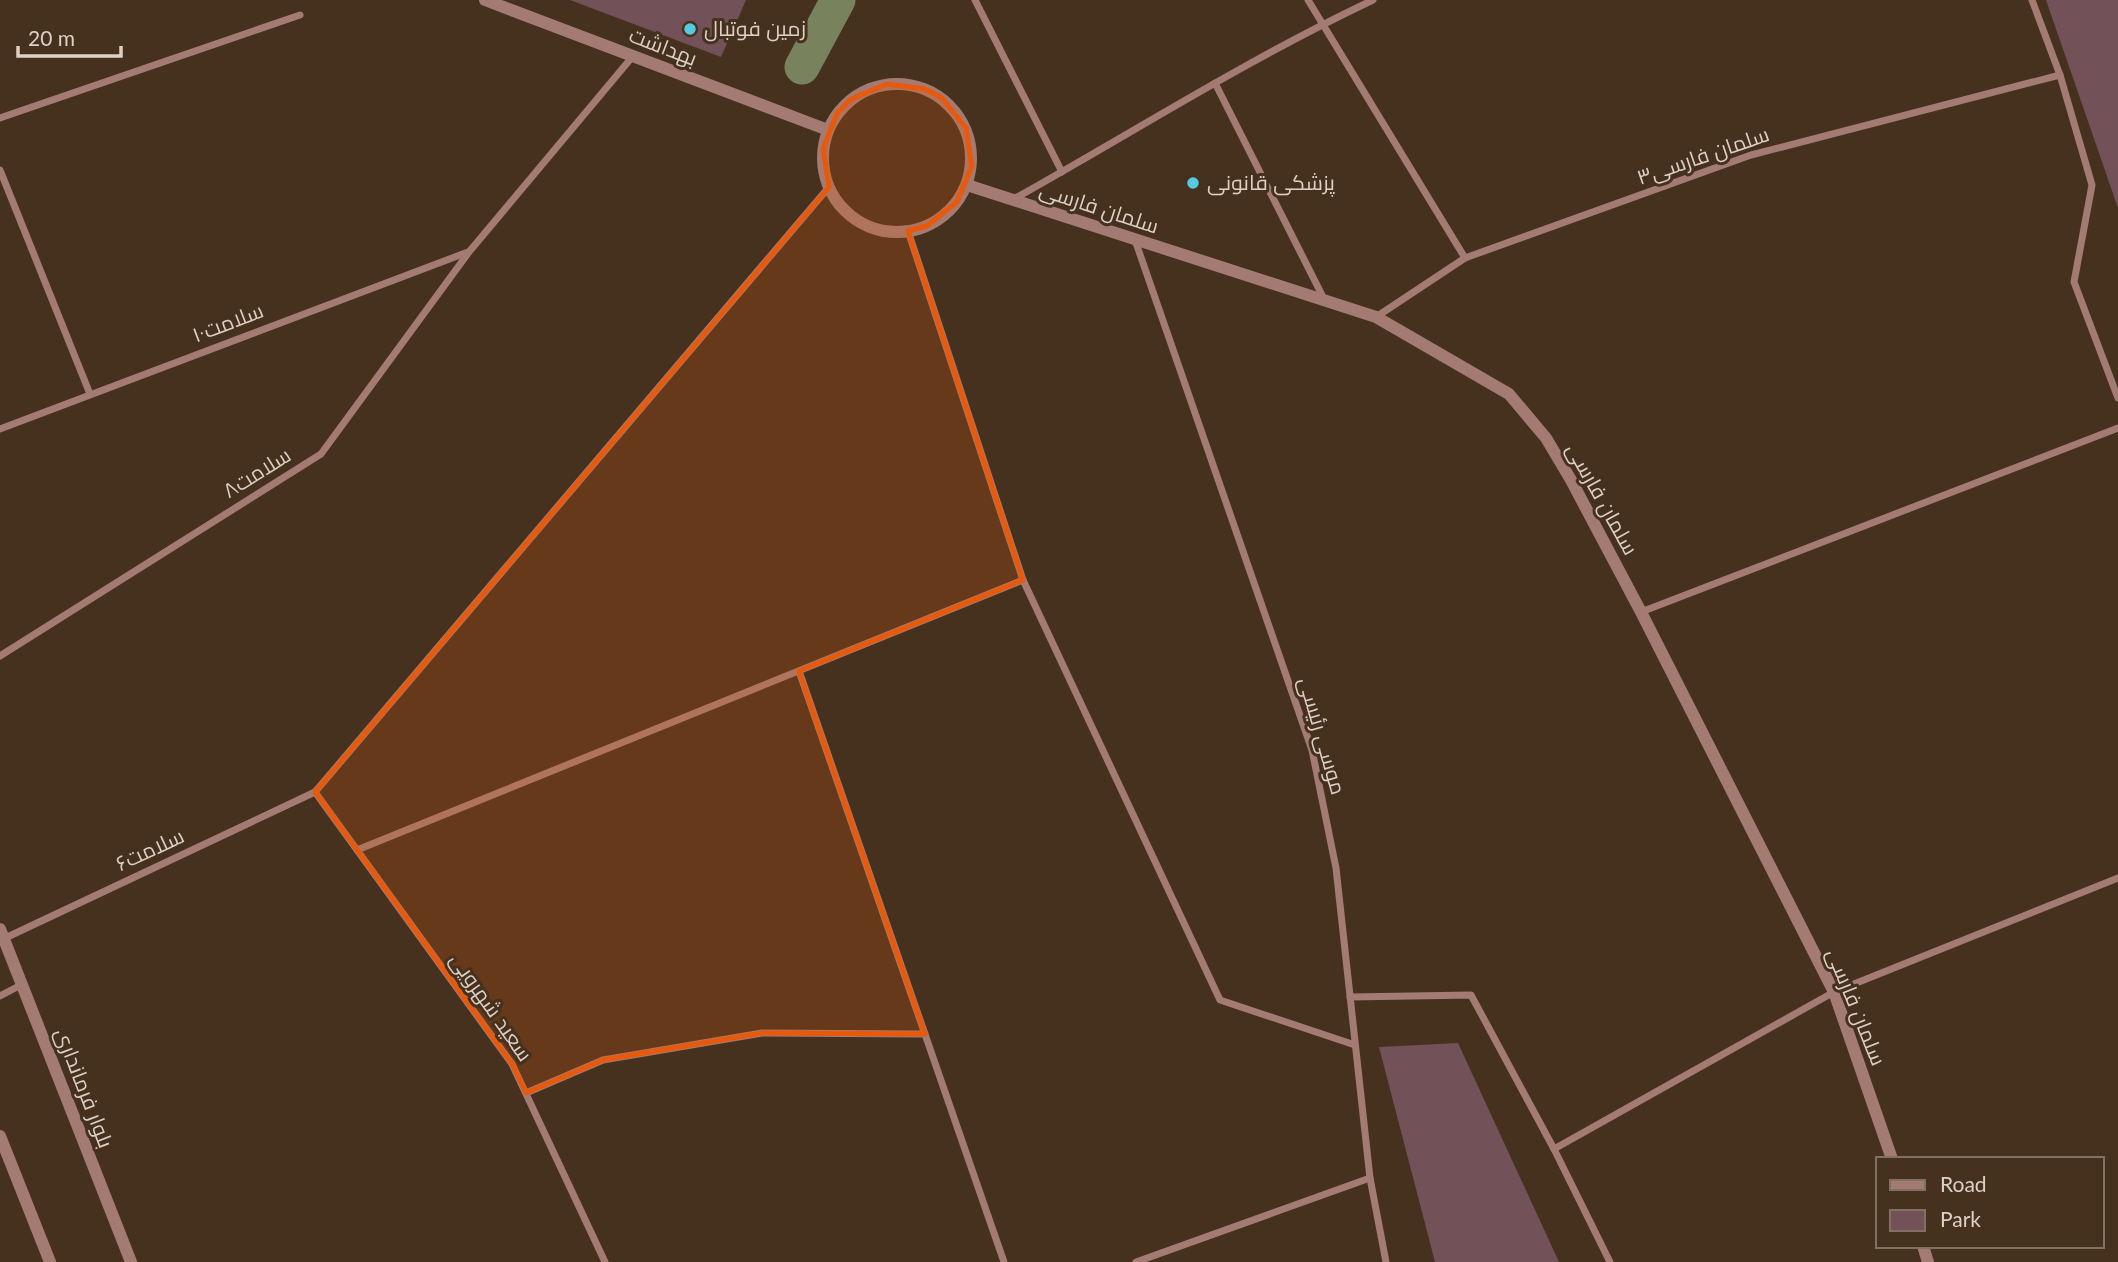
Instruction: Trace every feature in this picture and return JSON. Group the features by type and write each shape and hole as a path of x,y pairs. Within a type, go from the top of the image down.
{"street":[{"name":"بهداشت","path":"485,0 828,130"},
{"path":"975,0 1062,172"},
{"path":"1308,0 1465,258"},
{"path":"1012,200 1321,24 1373,0"},
{"path":"2032,0 2060,75 2092,185 2074,282 2118,398"},
{"path":"0,118 300,15"},
{"name":"سلامت۸","path":"0,656 321,454 469,252 633,56"},
{"name":"سلمان فارسی۳","path":"1376,317 1465,258 1751,155 2060,75"},
{"path":"1215,83 1325,301"},
{"path":"887,84 906,84 925,89 942,98 956,112 966,128 972,166 967,186 944,216 927,226 908,232 889,232 870,226 853,217 839,204 829,187 823,149 828,130 837,113 851,99 868,90 887,84"},
{"path":"0,170 90,394"},
{"name":"سلمان فارسی","path":"967,186 1376,317 1509,394 1546,438 1571,480 1834,992 1891,1157"},
{"path":"315,792 829,187"},
{"path":"908,232 1023,580 1220,1000 1355,1045"},
{"name":"موسی رئیسی","path":"1135,240 1312,750 1336,868 1370,1178 1386,1262"},
{"name":"سلامت۱۰","path":"0,429 469,252"},
{"path":"1641,612 2118,428"},
{"path":"357,850 1023,580"},
{"path":"799,671 1004,1262"},
{"name":"سعید شهرویی","path":"315,792 512,1064 605,1262"},
{"name":"سلامت۶","path":"1,936 315,792"},
{"path":"1554,1149 1834,992 2118,878"},
{"name":"بلوار فرمانداری","path":"1,936 23,984 131,1262"},
{"path":"0,996 23,984"},
{"path":"1350,998 1471,995 1554,1149 1610,1262"},
{"path":"526,1093 603,1060 762,1033 925,1034"},
{"path":"0,1136 50,1262"},
{"path":"1136,1262 1370,1178"}],"highlighted area":[{"path":"887,84 925,89 942,98 966,128 972,166 957,202 927,226 908,231 1023,580 799,671 925,1034 762,1033 603,1060 526,1093 512,1064 315,792 829,187 823,149 837,113 851,99"}],"green space":[{"name":"زمین فوتبال","path":"570,0 746,0 721,57"},
{"path":"2046,0 2118,0 2118,208"},
{"path":"1458,1043 1559,1262 1435,1262 1379,1047"}],"waterway":[{"path":"802,67 838,0"}],"place":[{"name":"زمین فوتبال","path":"690,29"},
{"name":"پزشکی قانونی","path":"1193,183"}]}
